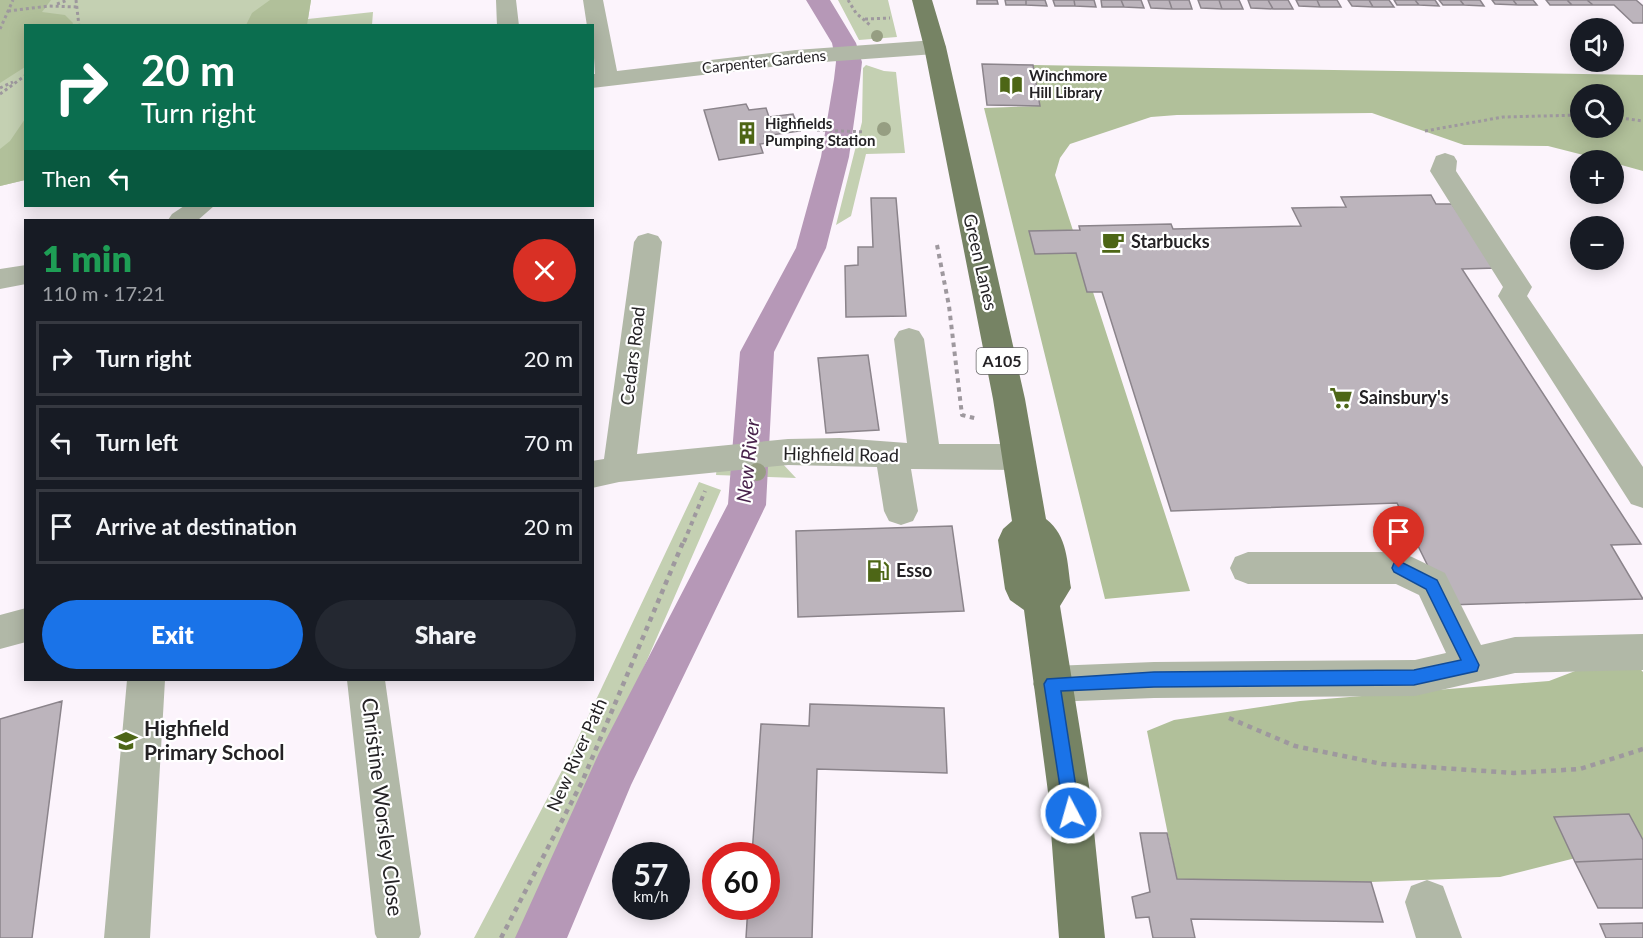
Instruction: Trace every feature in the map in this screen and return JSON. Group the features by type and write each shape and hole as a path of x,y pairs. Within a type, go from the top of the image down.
{"main road":[{"name":"Green Lanes","path":"922,0 935,47 1010,399 1030,526 1046,538 1053,588 1041,602 1069,792 1082,938"}],"street":[{"path":"506,0 508,24"},
{"path":"593,0 600,80"},
{"name":"Carpenter Gardens","path":"600,80 796,57 935,47"},
{"path":"1445,161 1443,171 1518,288 1512,296 1643,494"},
{"path":"183,219 200,207"},
{"name":"Cedars Road","path":"606,472 648,242"},
{"path":"0,279 24,274"},
{"path":"909,339 925,457"},
{"name":"Highfield Road","path":"606,472 788,452 840,451 925,457 1019,457"},
{"path":"892,455 901,511"},
{"path":"1248,568 1399,568 1432,584 1471,665"},
{"path":"1052,684 1142,680 1414,678 1515,656 1643,652"},
{"path":"127,938 146,681"},
{"name":"Christine Worsley Close","path":"366,681 398,934"}],"path":[{"path":"0,29 13,0"},
{"path":"49,6 68,0"},
{"path":"76,0 79,24"},
{"path":"848,0 853,9"},
{"path":"11,4 31,7"},
{"path":"8,11 31,7 78,7"},
{"path":"864,19 890,18"},
{"path":"0,88 22,78"},
{"path":"0,94 22,78"},
{"path":"1425,131 1465,122 1511,116 1570,115"},
{"path":"1624,118 1643,121"},
{"path":"817,130 864,132"},
{"path":"937,245 948,297 962,415"},
{"name":"New River Path","path":"501,938 582,782 708,485"},
{"path":"1222,714 1295,746 1382,764 1514,773 1580,769 1643,749"}],"green space":[{"path":"0,0 311,0 308,19 373,12 372,24 24,24 24,180 0,186"},
{"path":"0,0 51,0 42,12 65,15 72,24 24,24 24,68 0,83"},
{"path":"270,0 311,0 307,24 246,24 252,13"},
{"path":"838,0 888,0 897,37 859,40"},
{"path":"866,65 896,72 905,153 866,154 851,216 836,225 862,122 863,68"},
{"path":"1033,65 1643,75 1643,171 1624,166 1624,150 1570,152 1548,146 1464,145 1372,113 1151,117 1070,144 1060,158 1055,175 1190,591 1105,599 984,108 1040,106"},
{"path":"24,120 24,180 0,186 0,149 10,141"},
{"path":"781,462 796,478 716,475 717,465"},
{"path":"699,482 721,490 561,858 519,938 474,938 568,759"},
{"path":"1625,652 1643,672 1643,841 1500,877 1371,882 1177,879 1147,731 1174,720 1300,701 1549,681"}],"building":[{"path":"977,0 997,0 998,4 977,4"},
{"path":"1005,0 1026,0 1026,5 1006,5"},
{"path":"1026,0 1045,0 1047,6 1026,5"},
{"path":"1053,0 1074,0 1075,6 1055,6"},
{"path":"1074,0 1094,0 1096,7 1075,6"},
{"path":"1101,0 1121,0 1124,7 1102,7"},
{"path":"1121,0 1141,0 1144,8 1124,7"},
{"path":"1148,0 1169,0 1172,9 1151,8"},
{"path":"1169,0 1189,0 1192,9 1172,9"},
{"path":"1198,0 1219,0 1222,9 1201,8"},
{"path":"1219,0 1239,0 1243,9 1222,9"},
{"path":"1248,0 1268,0 1273,9 1251,8"},
{"path":"1268,0 1288,0 1293,9 1273,9"},
{"path":"1296,0 1317,0 1320,7 1299,6"},
{"path":"1317,0 1337,0 1341,7 1320,7"},
{"path":"1348,0 1369,0 1373,7 1352,6"},
{"path":"1369,0 1389,0 1394,7 1373,7"},
{"path":"1394,0 1415,0 1419,5 1397,5"},
{"path":"1415,0 1435,0 1439,6 1419,5"},
{"path":"1439,0 1460,0 1464,5 1443,5"},
{"path":"1460,0 1480,0 1484,6 1464,5"},
{"path":"1492,0 1513,0 1517,5 1495,4"},
{"path":"1513,0 1533,0 1537,5 1517,5"},
{"path":"1546,0 1567,0 1572,5 1550,5"},
{"path":"1567,0 1587,0 1593,5 1572,5"},
{"path":"1587,0 1636,0 1643,6 1643,23 1633,23 1614,5 1593,5"},
{"name":"Winchmore Hill Library","path":"982,64 1033,65 1040,106 987,105"},
{"name":"Highfields Pumping Station","path":"746,104 749,110 766,108 769,117 793,114 800,131 764,136 767,143 760,144 763,153 719,160 704,110"},
{"name":"Sainsbury's","path":"1431,195 1436,204 1452,204 1496,268 1462,269 1641,544 1611,545 1643,599 1447,605 1397,503 1171,511 1102,292 1087,292 1076,253 1035,254 1029,231 1080,230 1079,226 1171,224 1173,229 1301,226 1292,208 1346,207 1341,197"},
{"path":"871,198 896,198 906,316 846,317 845,266 858,265 858,247 873,247"},
{"path":"868,355 879,430 826,433 818,358"},
{"name":"Esso","path":"952,526 964,611 798,617 796,531"},
{"path":"62,701 32,938 0,938 0,719"},
{"path":"810,704 944,708 947,773 817,769 812,938 746,938 747,920 780,920 780,842 753,842 761,724 809,726"},
{"path":"1629,814 1643,840 1643,859 1575,862 1554,817"},
{"path":"1140,833 1167,833 1177,879 1371,882 1383,922 1191,919 1195,938 1153,938 1149,917 1136,918 1132,897 1150,892"},
{"path":"1643,859 1643,908 1598,908 1575,862"},
{"path":"1643,923 1643,938 1606,938 1600,924"}],"waterway":[{"name":"New River","path":"541,938 615,769 747,505 757,352 811,248 835,157 847,79 849,62 844,43 818,0"}],"place":[{"name":"Winchmore Hill Library","path":"1011,85"},
{"name":"Highfields Pumping Station","path":"747,133"},
{"name":"Starbucks","path":"1113,242"},
{"name":"Sainsbury's","path":"1341,398"},
{"name":"Esso","path":"878,571"},
{"name":"Highfield Primary School","path":"126,741"}],"route":[{"path":"1071,813 1052,684 1154,680 1414,678 1471,665 1432,584 1399,568"}]}
